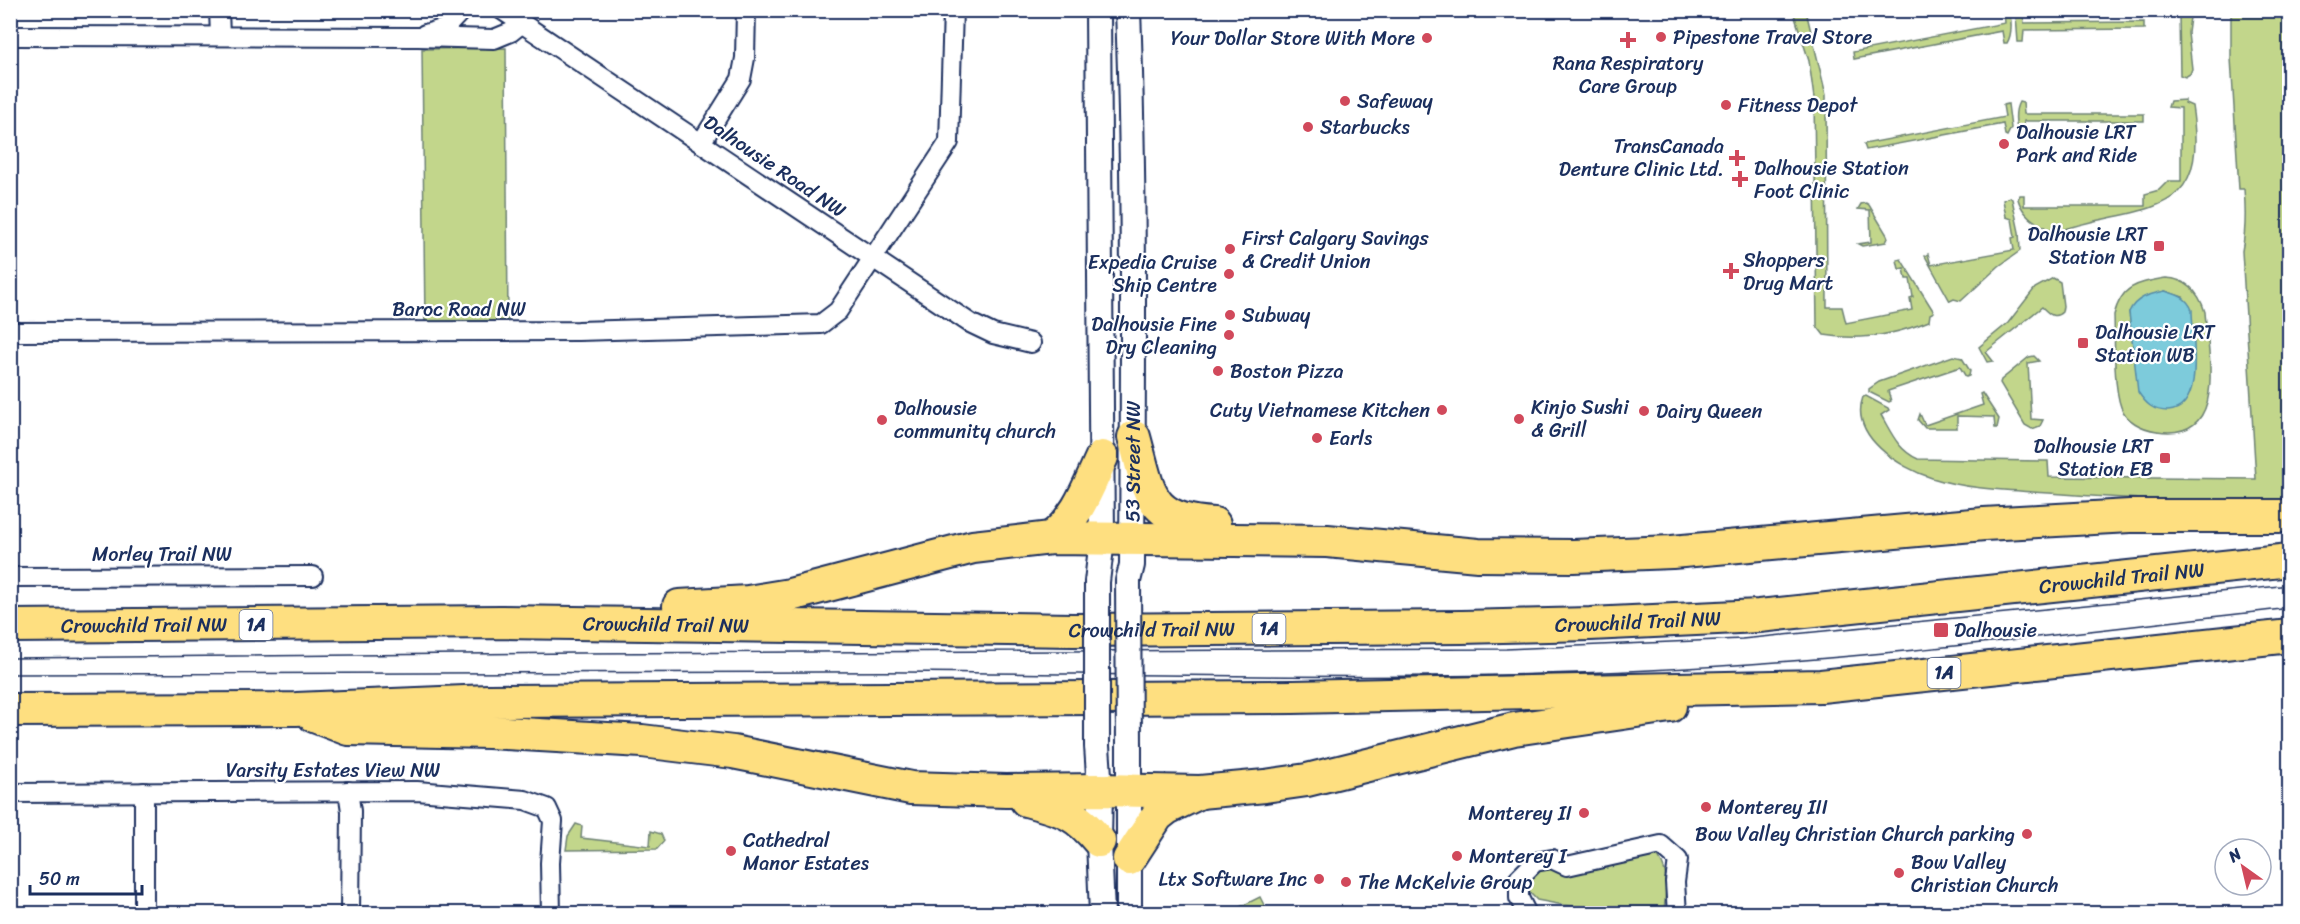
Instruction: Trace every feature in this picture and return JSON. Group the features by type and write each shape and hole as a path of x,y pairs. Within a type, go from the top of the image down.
{"highway":[{"path":"1134,437 1150,493 1159,508 1168,514 1181,520 1197,523 1303,530 1327,541"},
{"path":"1051,538 1067,525 1074,515 1101,457"},
{"path":"502,622 542,614 748,602 830,586 973,547 1051,538 1327,541 1478,555 1573,556 1672,552 1984,524 2130,516 2289,516"},
{"name":"Crowchild Trail NW","path":"10,626 502,622 1073,630 1590,624 1758,616 2289,560"},
{"name":"1A","path":"10,710 296,709 489,701 1281,697 1821,686 2289,636"},
{"path":"296,709 348,729 489,732 642,741 733,752 911,788 1200,792 1307,780 1514,729 1821,686"},
{"path":"1006,791 1019,799 1066,811 1078,818 1099,841"},
{"path":"1130,859 1157,816 1167,808 1200,792"}],"main road":[{"name":"53 Street NW","path":"1098,10 1101,457 1117,538 1132,565 1128,581 1129,746 1099,841 1101,914"},
{"name":"53 Street NW","path":"1128,10 1134,158 1134,437 1117,538 1097,582 1097,746 1115,790 1130,859 1129,914"}],"street":[{"path":"219,10 220,36"},
{"path":"418,37 445,28 462,10"},
{"name":"Dalhousie Road NW","path":"502,10 984,331 1031,343"},
{"path":"701,143 741,79 745,58 746,10"},
{"name":"Baroc Road NW","path":"10,332 578,331 814,325 828,321 838,311 874,258 949,142 952,10"},
{"path":"10,36 494,39 511,32 521,24"},
{"name":"Morley Trail NW","path":"10,577 313,576"},
{"path":"348,791 351,811 350,914"},
{"path":"144,792 144,914"},
{"name":"Varsity Estates View NW","path":"10,793 437,792 525,800 547,808 553,821 550,863 551,914"},
{"path":"1527,914 1519,898 1519,878 1535,862 1552,859 1567,866 1661,845 1678,860 1675,882 1677,914"}],"green space":[{"path":"2170,10 2184,11 2190,17 2188,33 2192,69 2185,77 2180,75 2179,14 2168,14"},
{"path":"1793,11 1806,11 1826,95 1827,307 1842,307 1846,323 1912,310 1910,298 1913,297 1910,279 1906,279 1904,268 1899,269 1897,260 1901,259 1934,312 1930,314 1929,321 1903,330 1864,337 1824,335 1817,326 1814,98 1809,61"},
{"path":"2007,11 2011,26 2007,43 2004,43 2002,31 1854,59 1853,52 2005,23 2004,12"},
{"path":"2018,11 2023,11 2024,23 2144,22 2144,29 2024,30 2023,42 2018,42 2016,16"},
{"path":"2231,11 2289,11 2289,504 2139,499 1975,487 1932,478 1892,458 1870,437 1863,425 1861,411 1863,397 1866,396 1888,408 1889,410 1881,415 1892,435 1905,451 1918,459 2048,461 2049,477 2256,479 2242,251 2245,205 2244,189 2239,189 2231,58"},
{"path":"506,48 508,324 425,324 422,49"},
{"path":"2185,100 2185,103 2192,106 2195,145 2190,173 2179,191 2162,203 2140,211 2056,232 2038,224 2020,205 2018,199 2020,195 2024,195 2024,206 2145,206 2145,194 2159,190 2168,181 2181,181 2181,108 2168,107 2170,101"},
{"path":"2019,102 2023,103 2024,114 2144,114 2144,121 2024,121 2023,134 2019,134 2016,110"},
{"path":"2008,104 2011,128 2007,136 2003,124 1866,150 1864,144 2005,117 2003,105"},
{"path":"2009,197 2012,199 2019,232 2020,251 1999,266 1961,301 1954,299 1950,301 1925,256 1928,254 1931,265 2014,250 2012,238 2015,237 2012,219 2006,217 2003,200"},
{"path":"1866,203 1887,235 1886,242 1862,246 1858,244 1871,242 1870,210 1858,209 1861,204"},
{"path":"2053,278 2060,282 2062,312 2054,316 2042,307 1986,352 1993,361 1987,362 1979,347 2008,323 2035,288"},
{"path":"2166,278 2186,284 2199,298 2205,312 2209,350 2209,392 2205,410 2195,423 2180,431 2157,431 2135,424 2123,412 2118,398 2114,315 2117,305 2132,287","holes":["2165,291 2183,297 2133,345 2129,312"]},
{"path":"1953,356 1962,358 1970,371 1969,376 1966,377 1960,367 1888,391 1891,401 1889,402 1869,392 1869,389 1879,382"},
{"path":"2034,356 2039,361 2028,363 2031,419 2043,420 2040,426 2032,429 2025,425 2000,383 2029,357"},
{"path":"1982,393 1999,419 1997,428 1995,428 1994,417 1957,416 1957,428 1925,428 1918,420 1920,414 1925,425 1983,405 1980,394"},
{"path":"576,824 582,826 581,838 650,846 651,831 661,834 664,841 657,849 566,850 568,836"},
{"path":"1655,853 1663,867 1666,880 1664,910 1661,913 1605,913 1588,907 1537,900 1527,890 1527,879 1531,868"},
{"path":"1260,897 1268,913 1238,913 1234,910"}],"water":[{"path":"2165,291 2182,297 2192,310 2194,352 2192,385 2188,398 2180,407 2168,411 2150,406 2138,392 2129,312 2140,300"}],"tram line":[{"path":"10,658 1506,649 1742,639 2290,585"},
{"path":"10,674 681,671 1371,676 1557,674 1730,665 1890,652 2290,608"}],"place":[{"name":"Pipestone Travel Store","path":"1661,37"},
{"name":"Your Dollar Store With More","path":"1427,38"},
{"name":"Rana Respiratory Care Group","path":"1628,40"},
{"name":"Safeway","path":"1345,101"},
{"name":"Fitness Depot","path":"1726,105"},
{"name":"Starbucks","path":"1308,127"},
{"name":"Dalhousie LRT Park and Ride","path":"2004,144"},
{"name":"TransCanada Denture Clinic Ltd.","path":"1737,158"},
{"name":"Dalhousie Station Foot Clinic","path":"1740,179"},
{"name":"Dalhousie LRT Station NB","path":"2159,246"},
{"name":"First Calgary Savings & Credit Union","path":"1230,249"},
{"name":"Shoppers Drug Mart","path":"1731,271"},
{"name":"Expedia Cruise Ship Centre","path":"1229,274"},
{"name":"Subway","path":"1230,315"},
{"name":"Dalhousie Fine Dry Cleaning","path":"1229,335"},
{"name":"Dalhousie LRT Station WB","path":"2083,343"},
{"name":"Boston Pizza","path":"1218,371"},
{"name":"Cuty Vietnamese Kitchen","path":"1442,410"},
{"name":"Dairy Queen","path":"1644,411"},
{"name":"Kinjo Sushi & Grill","path":"1519,419"},
{"name":"Dalhousie community church","path":"882,420"},
{"name":"Earls","path":"1317,438"},
{"name":"Dalhousie LRT Station EB","path":"2165,458"},
{"name":"Dalhousie","path":"1941,630"},
{"name":"Monterey III","path":"1706,807"},
{"name":"Monterey II","path":"1584,813"},
{"name":"Bow Valley Christian Church parking","path":"2027,834"},
{"name":"Cathedral Manor Estates","path":"731,851"},
{"name":"Monterey I","path":"1457,856"},
{"name":"Bow Valley Christian Church","path":"1899,873"},
{"name":"Ltx Software Inc","path":"1319,879"},
{"name":"The McKelvie Group","path":"1346,882"}]}
